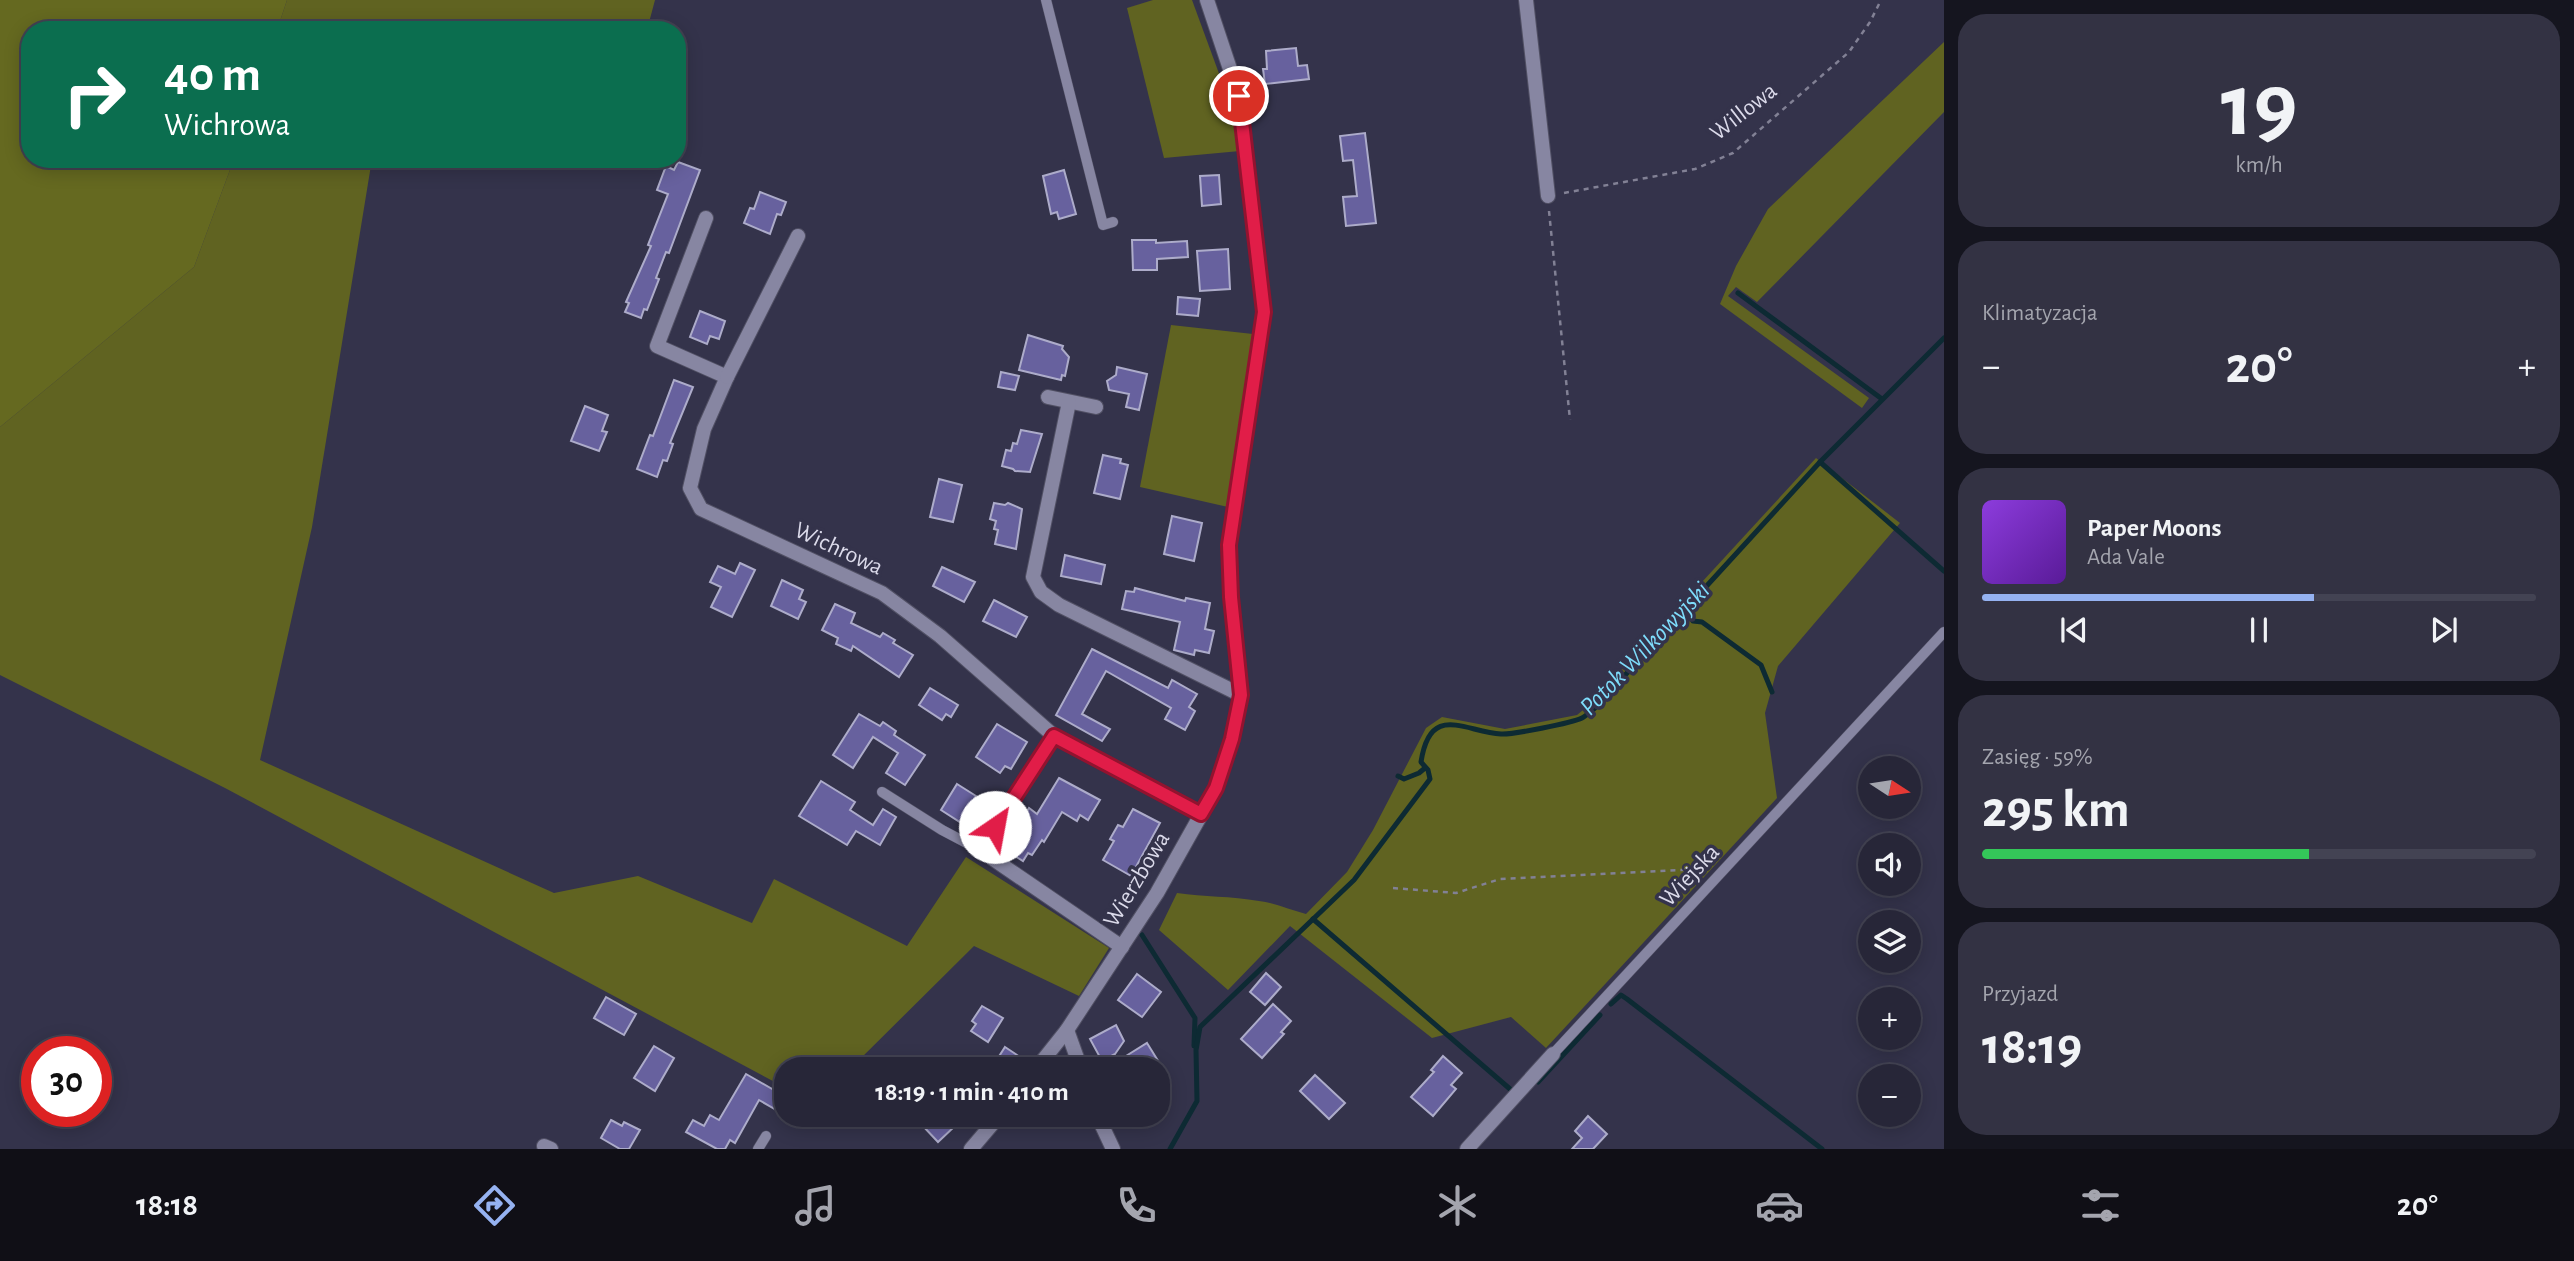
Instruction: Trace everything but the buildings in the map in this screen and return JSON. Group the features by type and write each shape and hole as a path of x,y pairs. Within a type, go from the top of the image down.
{"street":[{"name":"Wierzbowa","path":"1046,1057 1067,1030 1157,893 1216,788 1232,739 1241,695 1231,597 1229,545 1264,312 1239,96 1207,0"},
{"path":"1527,0 1548,196"},
{"path":"706,218 657,346 727,376"},
{"name":"Wichrowa","path":"798,236 727,376 704,429 690,488 701,509 882,593 940,636 1054,736 1201,814"},
{"path":"1048,397 1096,407"},
{"path":"1069,401 1033,577 1041,592 1059,605 1241,695"},
{"path":"1054,736 980,850 1122,947"},
{"path":"1067,1030 1077,1057"},
{"name":"Wiejska","path":"1467,1149 1553,1054"},
{"path":"971,1149 990,1127"},
{"path":"1103,1127 1113,1149"}],"lane":[{"path":"1046,0 1102,225 1113,222"},
{"name":"Wiejska","path":"1553,1054 1944,632"},
{"path":"882,792 942,830 980,850"},
{"path":"758,1149 766,1136"}],"path":[{"name":"Willowa","path":"1548,196 1695,169 1733,153 1849,52 1870,22 1881,0"},
{"path":"1548,196 1570,420"},
{"path":"1393,888 1456,893 1500,879 1699,870 1718,878"}],"shaded area":[{"path":"0,0 287,0 280,21 21,21 21,168 231,168 194,267 0,427"},
{"path":"287,0 655,0 649,21 280,21"},
{"path":"1153,0 1192,0 1228,98 1240,151 1164,158 1127,8"},
{"path":"1944,42 1944,112 1757,302 1736,287 1728,296 1869,398 1862,408 1720,304 1736,266 1768,209"},
{"path":"231,168 371,168 312,527 260,760 554,893 638,876 752,923 774,879 907,946 966,857 1109,948 1079,996 974,946 862,1057 774,1057 774,1082 225,788 0,675 0,427 194,267"},
{"path":"1171,325 1253,334 1253,361 1228,507 1140,487"},
{"path":"1816,458 1900,523 1778,666 1765,713 1777,798 1546,1048 1511,1017 1432,1038 1290,926 1228,990 1159,930 1177,893 1265,902 1306,914 1347,872 1373,830 1426,728 1442,717 1505,729 1577,715"}],"waterway":[{"path":"1738,293 1882,399"},
{"name":"Potok Wilkowyjski","path":"1170,1149 1197,1101 1196,1050 1200,1027 1354,880 1430,779 1428,770 1421,762 1425,744 1432,732 1440,726 1450,725 1507,734 1567,723 1587,715 1820,462 1944,338"},
{"path":"1820,462 1944,571"},
{"path":"1685,609 1693,621 1702,622 1761,665 1772,692"},
{"path":"1398,776 1404,779 1425,768"},
{"path":"1313,919 1510,1089"},
{"path":"1142,935 1195,1018 1194,1046"},
{"path":"1611,1004 1621,995 1627,999 1822,1149"},
{"path":"1538,1082 1600,1015"}],"route":[{"path":"995,827 1054,736 1201,814 1216,788 1232,739 1241,695 1231,597 1229,545 1264,312 1239,96"}]}
